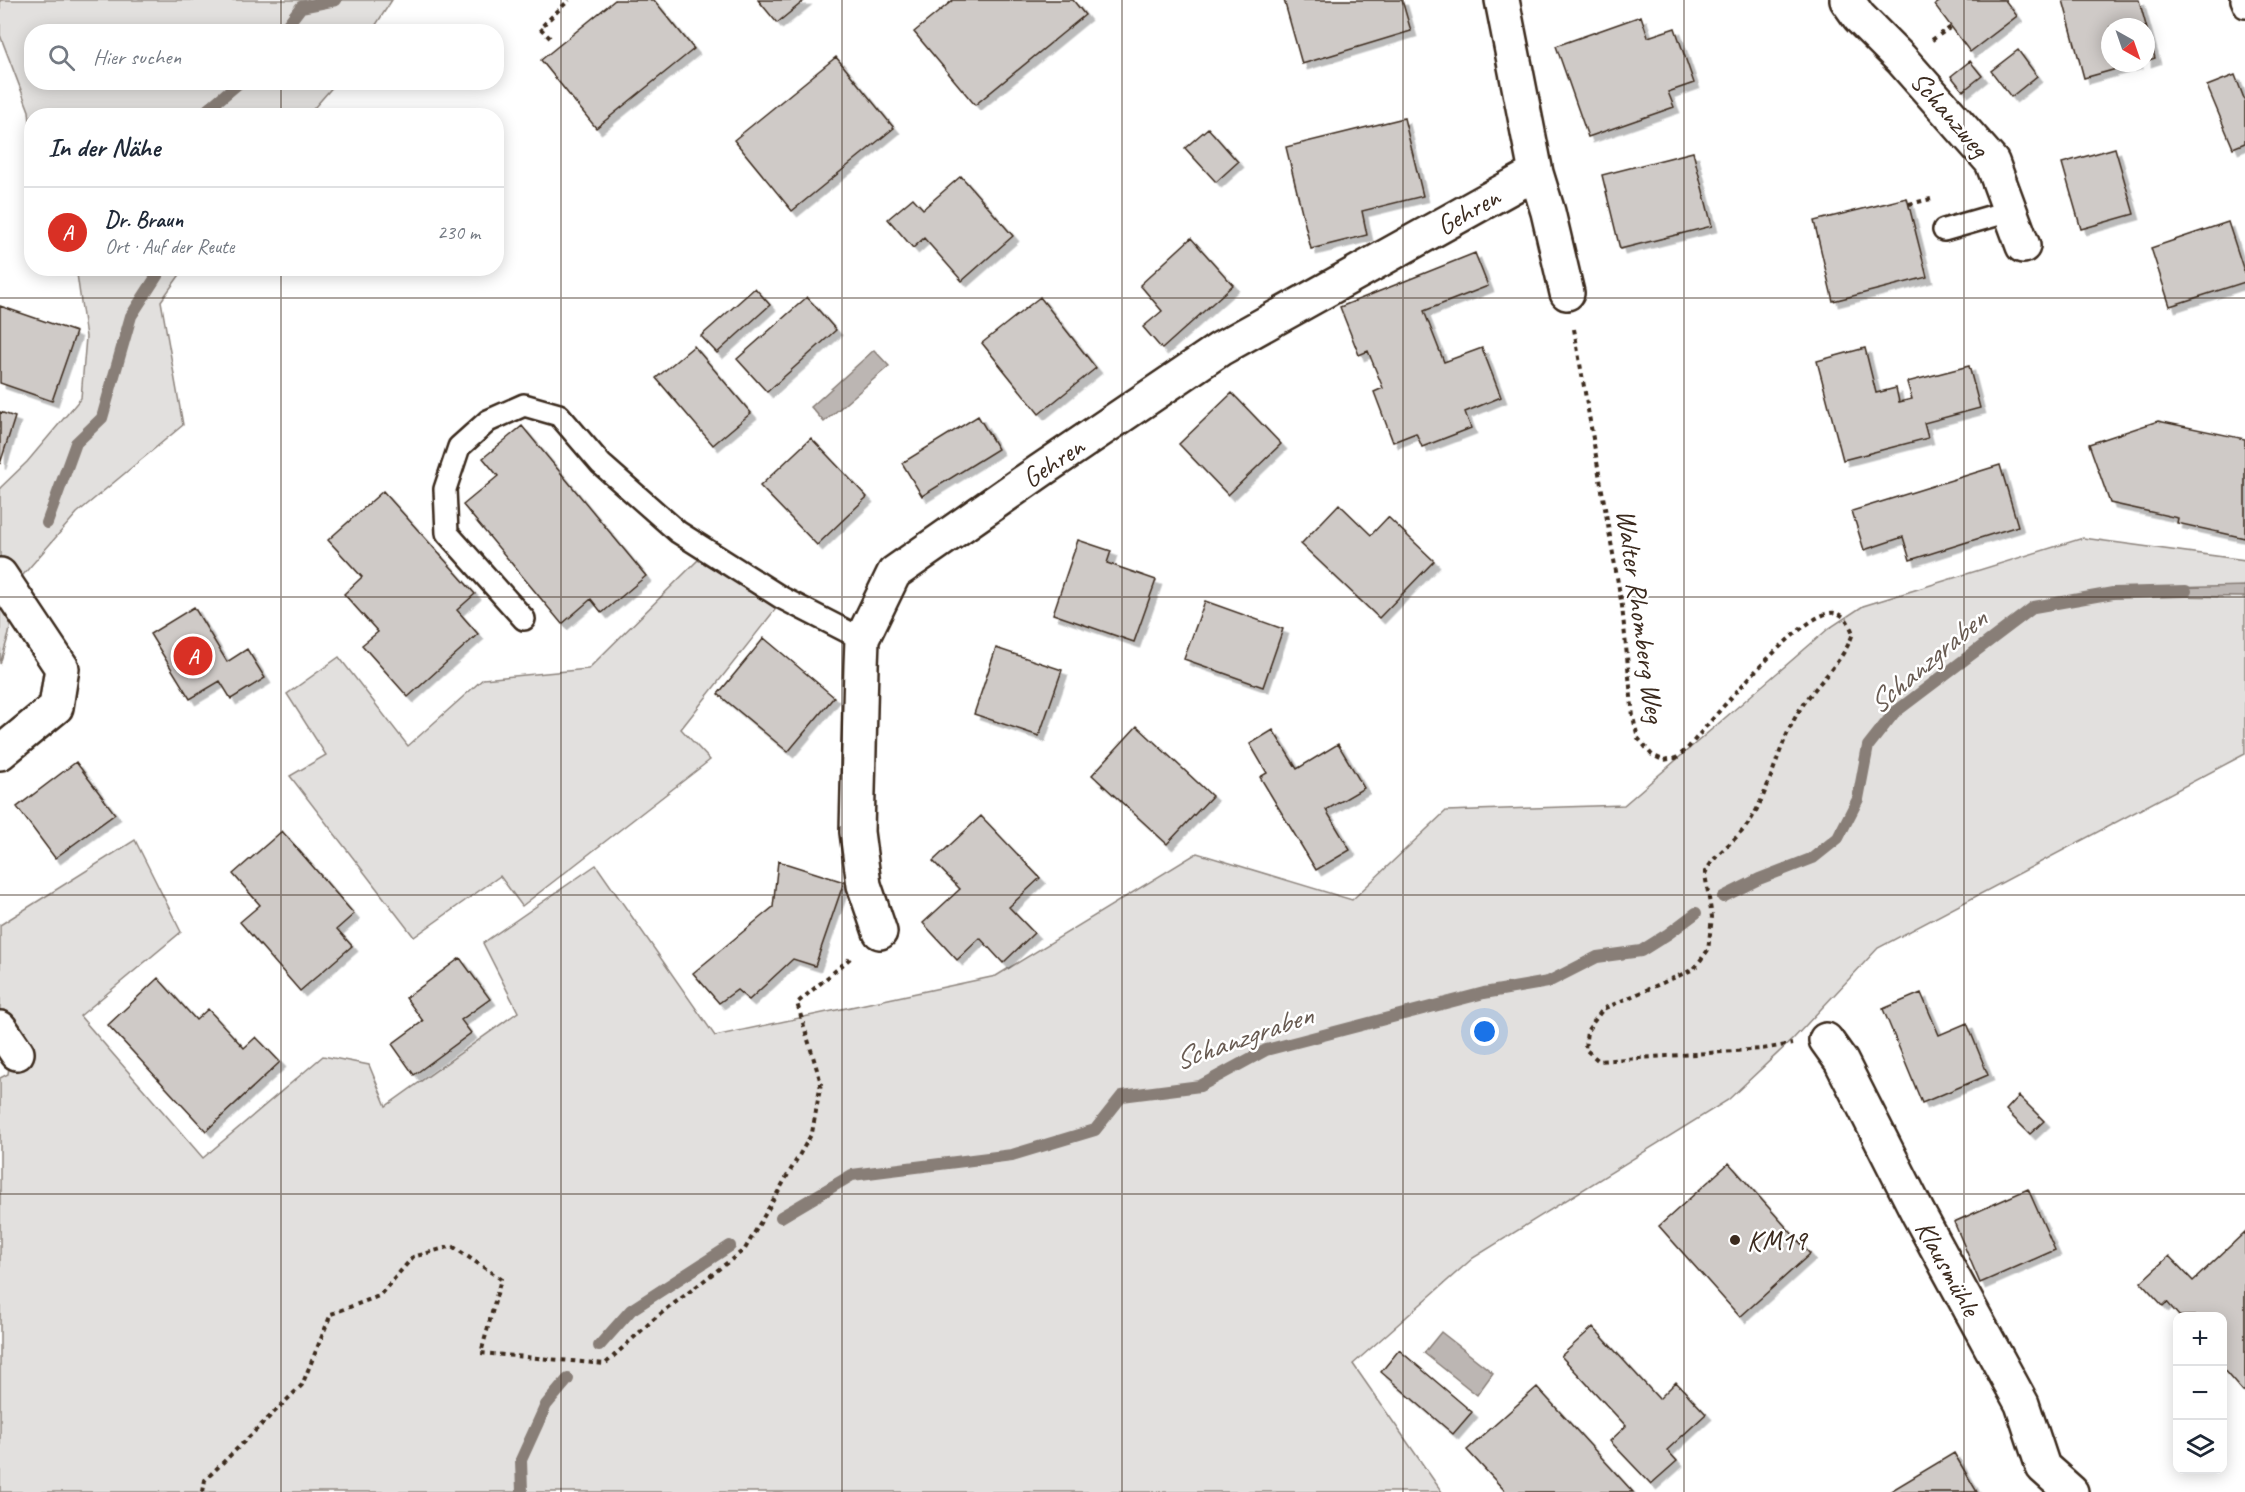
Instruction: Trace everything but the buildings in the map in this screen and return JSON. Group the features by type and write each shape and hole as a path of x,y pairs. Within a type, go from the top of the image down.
{"street":[{"name":"Gehren","path":"1502,0 1536,173 1548,212 1567,294"},
{"name":"Schanzweg","path":"1847,0 1859,17 1901,60 1992,162 2023,246"},
{"name":"Gehren","path":"880,932 864,885 856,832 862,639 894,573 1220,349 1536,173"},
{"path":"0,575 62,668 56,707 0,753"},
{"name":"Klausmühle","path":"1826,1040 1841,1061 1917,1213 2022,1404 2043,1467 2071,1492"}],"lane":[{"path":"2242,0 2245,7"},
{"path":"1944,230 2010,211"},
{"path":"524,619 447,534 445,489 459,447 488,421 524,405 560,415 601,464 678,532 782,598 862,639"}],"path":[{"path":"550,38 540,28 569,0"},
{"name":"Walter Rhomberg Weg","path":"1567,294 1618,584 1633,717 1638,738 1652,754 1663,760 1676,758 1687,749 1790,636 1822,614 1836,613 1847,620 1853,633 1849,645 1815,686 1796,716 1752,818 1734,842 1716,856 1707,868 1705,874 1712,917 1708,950 1694,969 1604,1009 1587,1031 1585,1049 1599,1061 1762,1049 1826,1040"},
{"path":"203,1492 205,1480 302,1385 331,1314 379,1296 413,1257 452,1246 501,1279 481,1353 605,1364 654,1319 745,1249 812,1133 821,1083 798,1003 880,932"}],"shaded area":[{"path":"0,0 392,0 377,24 24,24 24,90 330,90 314,108 28,108 0,35"},
{"path":"77,276 179,276 161,301 183,425 77,513 16,583 9,634 0,664 0,488 27,462 81,398 86,337"},
{"path":"874,350 889,366 824,422 811,407"},
{"path":"2083,538 2245,560 2245,754 1878,948 1793,1039 1728,1100 1473,1258 1353,1364 1442,1492 0,1492 0,1078 8,1074 13,1035 0,1009 0,925 135,840 181,932 80,1016 203,1158 323,1056 369,1065 386,1106 518,1012 483,943 596,865 715,1036 996,976 1197,853 1352,900 1446,811 1624,805 1828,629 1863,606"},
{"path":"698,560 778,606 681,729 710,760 522,906 500,876 414,937 290,776 326,755 287,694 339,657 408,746 483,679 588,669"},
{"path":"2245,586 2245,597 2170,596 2170,588"},
{"path":"1441,1332 1493,1373 1477,1395 1424,1353"}],"waterway":[{"path":"288,24 301,7 336,0"},
{"path":"209,108 231,90"},
{"path":"47,523 76,443 102,418 131,316 157,276"},
{"name":"Schanzgraben","path":"1723,897 1759,879 1813,858 1838,838 1858,799 1868,746 1894,713 2034,607 2113,593 2186,591"},
{"name":"Schanzgraben","path":"781,1217 852,1175 1012,1155 1095,1130 1122,1096 1200,1086 1266,1050 1484,993 1548,982 1597,957 1641,951 1696,913"},
{"name":"Schanzgraben","path":"599,1346 631,1310 730,1246"},
{"name":"Schanzgraben","path":"522,1492 521,1460 546,1405 568,1379"}],"place":[{"name":"Dr. Braun","path":"193,656"},
{"name":"KM19","path":"1735,1240"}]}
